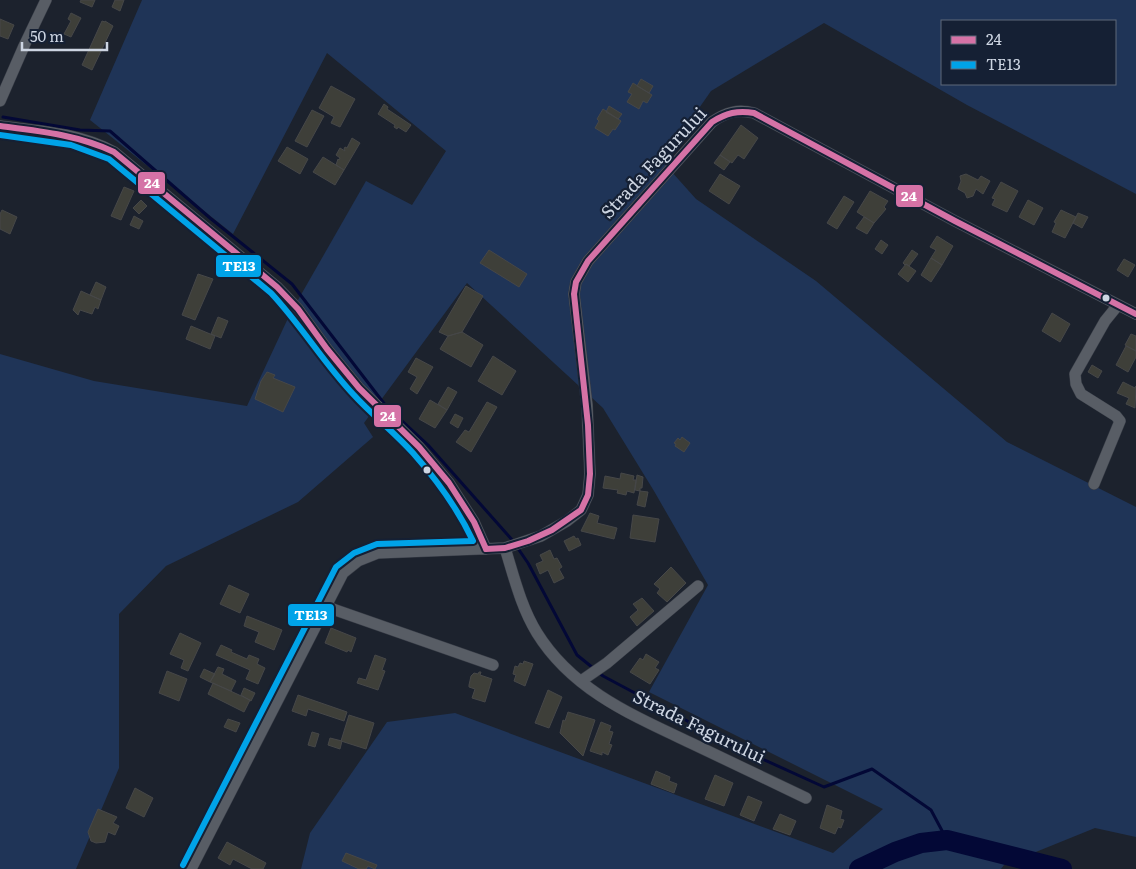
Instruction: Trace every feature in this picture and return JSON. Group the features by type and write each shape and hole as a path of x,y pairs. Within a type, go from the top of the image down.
{"street":[{"path":"0,101 46,0"},
{"name":"Strada Fagurului","path":"190,869 324,606 343,573 358,561 378,553 486,549 512,546 541,536 567,521 581,510 588,495 590,474 588,425 574,294 576,282 588,261 712,122 722,115 744,110 754,113 955,221 1136,314"},
{"path":"0,126 74,136 114,152 277,287 298,309 359,388 419,447 449,483 474,522 486,549"},
{"path":"1094,484 1120,421 1116,416 1082,394 1076,384 1075,374 1104,321 1118,305"},
{"name":"Strada Fagurului","path":"512,546 525,611 553,655 581,681 604,700 806,798"},
{"path":"581,681 698,586"},
{"path":"324,606 493,665"}],"shaded area":[{"path":"142,0 1136,0 1136,194 967,105 824,23 711,91 662,161 696,199 816,281 1007,442 1136,507 1136,837 1095,828 1004,865 1001,869 301,869 310,833 387,722 455,713 833,853 883,809 649,692 708,585 654,491 603,408 467,283 364,423 373,437 298,502 166,566 119,614 119,768 76,869 0,869 0,354 94,381 247,406 290,314 366,181 412,205 446,151 327,53 233,234 90,120"}],"building":[{"path":"81,0 95,0 92,7 80,2"},
{"path":"115,0 124,0 120,11 112,7"},
{"path":"71,13 81,18 71,37 64,34 71,21 68,19"},
{"path":"0,19 14,25 8,39 0,36"},
{"path":"102,21 113,26 92,70 82,65"},
{"path":"641,79 653,86 649,93 637,86"},
{"path":"633,83 652,95 647,103 643,101 639,109 627,102 632,94 628,92"},
{"path":"331,86 355,99 340,127 331,123 334,117 319,108"},
{"path":"384,104 388,107 387,109 411,125 406,132 398,127 397,129 394,127 395,125 378,114"},
{"path":"609,106 622,114 618,119 606,112"},
{"path":"603,109 621,121 608,136 595,128 599,121 597,119"},
{"path":"312,110 324,116 307,147 295,141"},
{"path":"741,125 758,138 744,159 738,155 732,163 720,155"},
{"path":"352,138 360,143 344,170 336,165 340,158 336,155 340,148 345,151 345,147 347,148"},
{"path":"287,147 308,159 300,174 278,161"},
{"path":"720,155 730,162 724,170 714,163"},
{"path":"323,157 344,170 335,185 313,172"},
{"path":"720,174 740,186 729,204 709,191"},
{"path":"966,174 978,180 981,176 990,181 983,194 976,189 973,196 967,198 965,193 958,189 961,181 960,176"},
{"path":"1001,182 1018,191 1007,212 992,205 995,199 992,198"},
{"path":"124,187 134,191 121,220 111,216"},
{"path":"870,191 888,201 884,207 886,209 874,223 857,212"},
{"path":"844,196 854,202 837,229 827,223"},
{"path":"141,200 147,206 139,214 133,208"},
{"path":"1028,200 1043,208 1034,225 1019,217"},
{"path":"2,210 17,217 10,234 0,229 0,214"},
{"path":"1061,210 1076,217 1065,238 1052,232 1056,223 1054,222"},
{"path":"1078,213 1088,217 1082,228 1073,223"},
{"path":"134,216 143,221 139,229 130,225"},
{"path":"864,217 874,223 867,234 856,228"},
{"path":"937,236 953,246 942,265 931,258 936,250 930,247"},
{"path":"881,240 888,245 882,254 875,249"},
{"path":"489,250 527,274 519,287 480,263"},
{"path":"912,250 918,254 909,266 905,265 903,263"},
{"path":"931,258 942,265 931,282 921,275"},
{"path":"1124,259 1135,265 1128,277 1117,270"},
{"path":"906,264 916,271 908,282 898,274"},
{"path":"198,274 213,279 195,320 182,315"},
{"path":"96,282 106,287 101,300 90,295"},
{"path":"466,286 483,296 462,332 448,336 439,332"},
{"path":"81,291 101,300 98,309 95,307 92,314 80,310 78,315 73,310"},
{"path":"1052,313 1070,324 1060,342 1042,331"},
{"path":"218,317 228,321 221,338 211,334"},
{"path":"191,326 215,336 210,349 186,339"},
{"path":"462,332 483,345 471,367 440,349 448,336"},
{"path":"1131,334 1136,336 1136,351 1125,345"},
{"path":"1126,346 1136,351 1136,357 1128,372 1116,365"},
{"path":"493,356 516,371 502,395 478,381"},
{"path":"416,358 433,367 417,394 410,389 417,377 408,372"},
{"path":"1092,365 1102,371 1098,378 1088,372"},
{"path":"267,372 275,375 273,378 295,387 283,412 255,399 261,381"},
{"path":"1123,382 1135,388 1136,386 1135,408 1126,404 1129,398 1117,393"},
{"path":"448,387 457,392 447,410 438,404"},
{"path":"430,400 447,410 435,428 419,419"},
{"path":"487,402 497,407 471,452 456,442 465,430 469,432"},
{"path":"455,414 463,418 458,428 450,423"},
{"path":"682,437 690,443 684,452 675,446 676,444 674,443 678,438 680,440"},
{"path":"621,473 634,476 633,480 636,480 634,493 627,491 626,495 617,493 618,490 603,488 605,476 620,479"},
{"path":"637,475 643,477 640,491 635,490"},
{"path":"640,491 648,492 645,507 637,505"},
{"path":"590,513 599,516 597,523 617,528 614,539 581,531"},
{"path":"633,515 659,519 655,542 630,538"},
{"path":"574,536 576,539 578,538 581,545 569,551 564,541"},
{"path":"550,550 554,559 557,558 562,567 559,569 564,578 554,583 548,570 540,574 536,564 543,561 540,555"},
{"path":"671,567 686,583 667,602 657,593 660,589 654,584"},
{"path":"229,585 249,594 240,613 220,604"},
{"path":"642,598 654,611 637,626 630,617 638,610 633,604"},
{"path":"247,616 282,630 274,650 255,642 259,632 244,626"},
{"path":"331,628 356,638 351,652 325,643"},
{"path":"180,633 201,643 188,671 181,668 184,660 170,654"},
{"path":"221,645 247,659 249,655 259,659 257,664 265,668 258,684 246,679 250,670 216,655"},
{"path":"646,654 659,662 655,668 659,670 650,684 630,672 640,658 643,660"},
{"path":"375,655 386,659 382,670 385,671 378,690 357,683 359,678 366,680"},
{"path":"524,661 533,664 525,686 514,681 516,675 513,674 515,666 518,667"},
{"path":"218,667 224,669 222,674 236,681 231,691 210,682"},
{"path":"204,669 215,674 210,682 200,677"},
{"path":"167,671 187,679 179,701 159,693"},
{"path":"481,672 480,675 492,679 485,702 472,698 475,689 469,687 471,676"},
{"path":"213,683 250,700 244,712 208,694"},
{"path":"244,688 255,693 251,701 241,695"},
{"path":"548,690 562,697 549,728 535,723"},
{"path":"298,695 347,712 344,721 308,709 306,716 292,711"},
{"path":"568,712 595,720 583,756 560,733 563,720 565,721"},
{"path":"349,715 374,723 366,749 341,741"},
{"path":"228,719 240,723 236,732 224,727"},
{"path":"601,722 611,726 609,731 613,732 609,744 612,745 608,755 602,752 602,755 590,751"},
{"path":"312,732 319,734 315,747 308,745"},
{"path":"330,738 342,741 340,749 328,745"},
{"path":"656,771 670,777 669,781 677,784 674,793 651,784"},
{"path":"715,775 733,783 724,806 705,799"},
{"path":"135,788 153,798 144,817 126,808"},
{"path":"748,796 762,802 754,821 740,815"},
{"path":"827,805 842,811 840,819 844,820 841,828 838,827 835,834 820,828"},
{"path":"98,809 117,817 113,823 119,826 115,835 108,832 105,842 96,843 91,841 88,832"},
{"path":"780,814 796,821 790,835 773,829"},
{"path":"227,842 266,863 263,869 252,869 233,859 230,865 218,858"},
{"path":"346,853 377,865 375,869 368,866 366,869 359,869 342,861"}],"waterway":[{"path":"3,117 80,130 110,131 210,218 292,284 386,406 428,445 514,542"},
{"path":"517,547 528,563 577,655 603,676 736,747 824,787 872,769 931,810 947,840"},
{"path":"859,869 895,852 921,843 947,840 1062,869"}],"transit line":[{"name":"24","path":"486,549 505,548 528,541 552,530 581,510 588,495 590,474 588,425 574,294 576,282 588,261 712,122 727,114 737,112 754,113 955,221 1136,314"},
{"name":"24","path":"0,126 44,132 86,141 114,152 277,287 298,309 359,388 419,447 449,483 474,522 486,549"},
{"name":"TE13","path":"0,135 71,145 109,159 271,293 342,382 360,402 406,445 430,473 453,506 473,541 377,544 354,553 336,567 183,865"}]}
